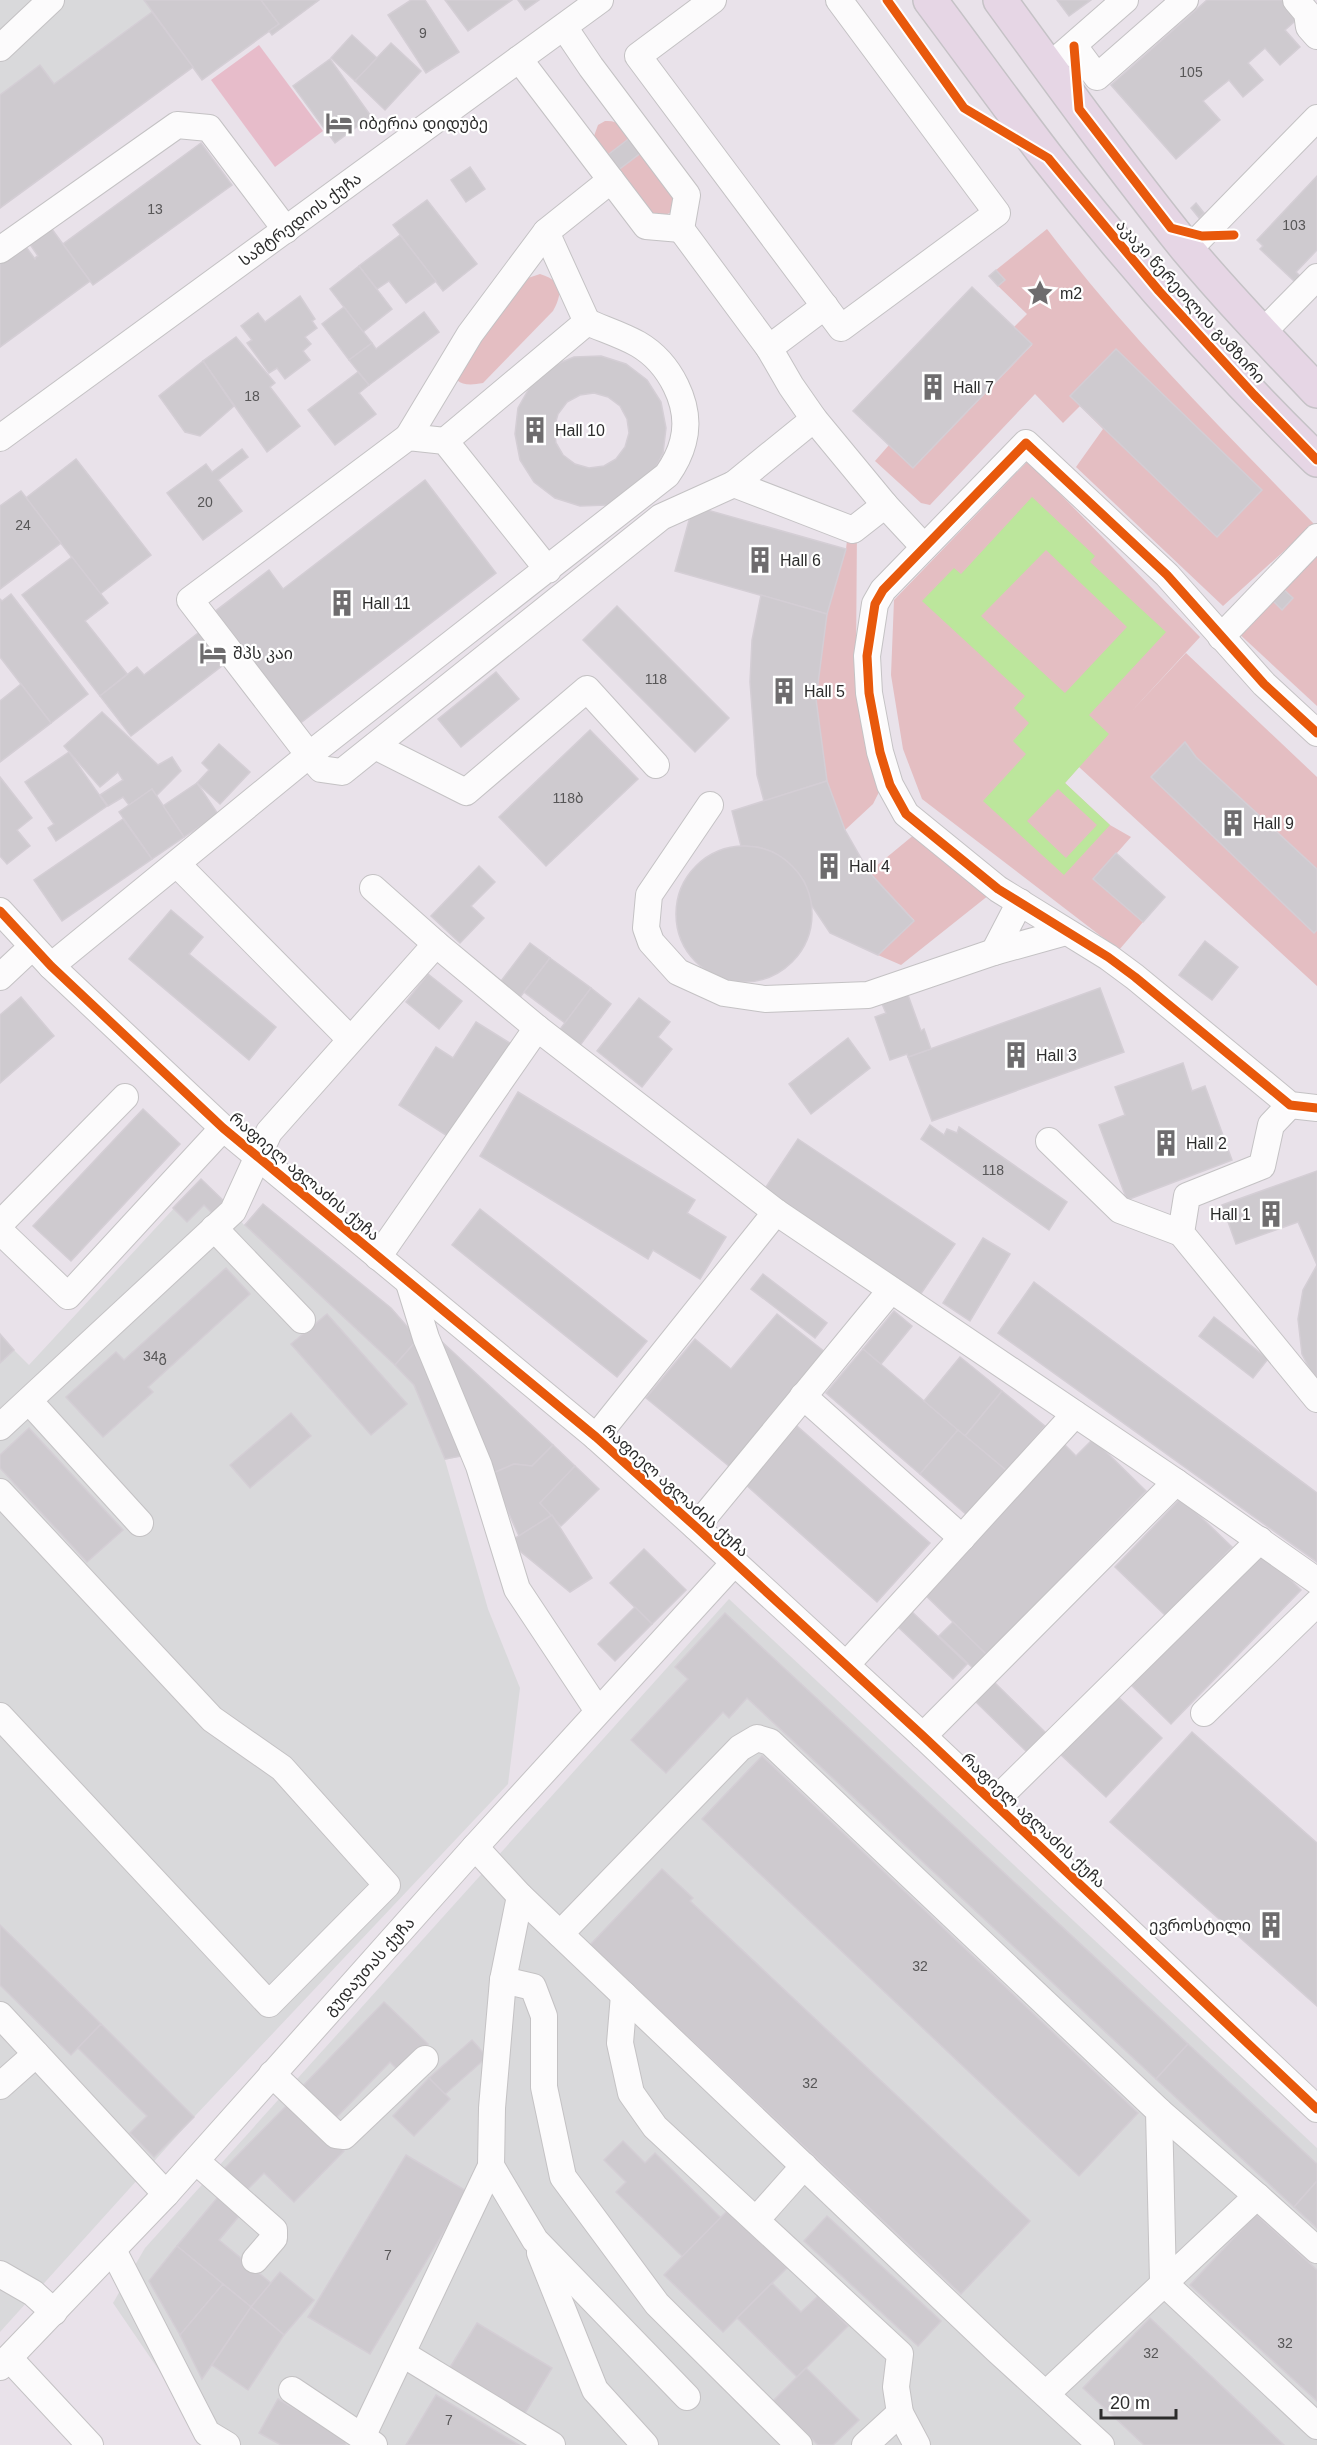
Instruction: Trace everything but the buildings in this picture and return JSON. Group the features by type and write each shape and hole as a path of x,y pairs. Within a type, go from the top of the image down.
{"main road":[{"name":"აკაკი წერეთლის გამზირი","path":"930,0 1048,158 1119,244 1254,395 1317,460"},
{"name":"აკაკი წერეთლის გამზირი","path":"1000,0 1110,152 1188,250 1317,391"}],"street":[{"path":"0,48 51,0"},
{"name":"სამტრედიის ქუჩა","path":"0,438 600,0"},
{"path":"714,0 638,56 841,328 997,213 839,0"},
{"path":"1048,66 1125,0"},
{"path":"1296,0 1307,13 1309,27 1317,36"},
{"path":"1074,46 1097,77 1178,2"},
{"path":"564,27 591,67 687,195 681,229 769,348 790,386 814,419 885,505 924,547"},
{"path":"519,59 646,226 681,229"},
{"path":"1188,250 1317,118"},
{"path":"0,250 177,125 209,128 286,230"},
{"path":"611,180 546,232 470,334 408,437 190,600 309,755 321,769 342,772 661,517 734,484 814,419"},
{"path":"51,966 309,755 667,475 684,441 684,416 678,388 660,361 638,344 586,322 546,232"},
{"path":"1262,333 1317,277"},
{"path":"769,348 825,306"},
{"path":"445,441 586,322"},
{"path":"408,437 445,441 548,570"},
{"path":"1317,733 1264,684 1167,575 1026,443 883,590 875,604 867,656 869,693 880,752 890,785 906,814 991,882 1108,957 1135,977 1290,1105 1317,1108"},
{"path":"734,484 852,530 885,505"},
{"path":"1221,637 1317,537"},
{"path":"375,746 466,792 587,689 656,765"},
{"path":"710,805 649,895 646,928 651,942 678,972 724,993 765,999 868,996 994,952 1066,932"},
{"path":"177,864 350,1039"},
{"path":"373,888 537,1028 776,1212 1176,1482 1317,1581"},
{"path":"994,952 1020,902"},
{"name":"რაფიელ აგლაძის ქუჩა","path":"0,911 51,966 223,1128 596,1437 696,1527 994,1802 1317,2109"},
{"path":"0,1427 233,1211 269,1132 436,944"},
{"path":"0,977 32,947"},
{"path":"378,1257 537,1028"},
{"path":"0,1224 125,1097"},
{"path":"1181,1233 1188,1196 1262,1166 1271,1125 1290,1105"},
{"path":"0,1231 68,1296 223,1128"},
{"path":"1049,1141 1120,1210 1181,1233 1317,1399"},
{"path":"596,1437 776,1212"},
{"path":"214,1228 302,1320"},
{"path":"409,1283 426,1338 479,1466 517,1589 598,1711"},
{"path":"696,1527 891,1290"},
{"path":"803,1396 962,1538"},
{"path":"29,1401 140,1523"},
{"path":"846,1665 1075,1414"},
{"path":"923,1736 1176,1482"},
{"path":"0,1492 212,1719 282,1768 387,1885 269,2004 0,1716"},
{"path":"994,1802 1260,1540"},
{"name":"გუდაუთას ქუჩა","path":"4,2363 166,2194 475,1847 734,1563"},
{"path":"1204,1713 1317,1603"},
{"path":"560,1934 740,1748 757,1738 770,1742 1159,2111 1317,2250"},
{"path":"475,1847 520,1896 1100,2444"},
{"path":"292,2390 368,2441 403,2354 491,2166 492,2108 503,1980 520,1896"},
{"path":"503,1980 533,1987 544,2016 544,2087 563,2177 657,2304 799,2445"},
{"path":"624,1995 620,2043 631,2093 655,2127 900,2354 897,2387 900,2414 917,2445"},
{"path":"0,2014 166,2194"},
{"path":"0,2086 36,2054"},
{"path":"272,2074 340,2137 344,2136 425,2059"},
{"path":"1159,2111 1163,2282 1317,2426"},
{"path":"196,2161 274,2230 274,2238 255,2260"},
{"path":"491,2166 535,2240 595,2390 645,2445"},
{"path":"756,2220 804,2166"},
{"path":"1046,2394 1257,2196"},
{"path":"535,2240 687,2397"},
{"path":"112,2250 212,2441"},
{"path":"0,2274 33,2293 54,2312"},
{"path":"403,2354 552,2445"},
{"path":"4,2363 90,2445"},
{"path":"865,2445 900,2414"}],"shaded area":[{"path":"0,0 319,0 272,35 269,31 193,67 0,208"},
{"path":"259,45 323,131 275,167 211,80"},
{"path":"605,121 617,123 631,137 605,157 594,136 598,125"},
{"path":"642,152 674,195 673,211 662,217 649,213 617,171"},
{"path":"1047,229 1142,344 1314,524 1223,606 1076,467 1103,429 1080,406 1063,423 1035,394 930,505 921,503 875,461 889,445 913,468 1032,345 1014,327 1027,314 998,286 1005,280 996,270"},
{"path":"540,274 553,280 559,288 553,311 483,383 467,384 457,380 453,371 455,355 528,278"},
{"path":"1028,461 1200,637 1130,713 1186,653 1317,777 1317,986 1079,767 1065,783 1110,825 1131,837 1094,879 1143,922 1119,950 922,799 903,749 891,675 894,600"},
{"path":"1032,497 1095,556 1090,562 1166,632 1089,715 1109,734 1065,783 1110,825 1064,875 983,801 1026,754 1013,741 1029,723 1014,708 1025,696 922,601 954,568 961,574","holes":["1046,550 1127,627 1065,693 981,616","1058,789 1097,825 1066,858 1027,821"]},
{"path":"849,524 857,526 856,659 879,792 873,804 845,830 827,781 816,699 827,614 846,549"},
{"path":"1317,550 1317,706 1235,630"},
{"path":"915,834 989,895 901,965 878,955 914,920 869,872"},
{"path":"201,1179 229,1206 244,1225 263,1204 391,1308 418,1339 467,1455 445,1460 488,1609 520,1688 508,1784 194,2117 0,2332 0,1363 14,1350 29,1365"},
{"path":"729,1599 1317,2148 1317,2445 210,2445 113,2303 145,2248"}],"cycle path":[{"path":"887,0 964,108 1048,158 1159,291 1317,460"},
{"path":"1074,46 1079,109 1171,228 1202,236 1234,235"},
{"path":"1317,733 1264,684 1167,575 1026,443 883,590 875,604 867,656 869,693 880,752 890,785 906,814 998,889 1108,957 1135,977 1290,1105 1317,1108"},
{"path":"0,911 51,966 223,1128 596,1437 696,1527 923,1736 1317,2109"}],"place":[{"name":"იბერია დიდუბე","path":"339,123"},
{"name":"m2","path":"1040,293"},
{"name":"Hall 7","path":"933,387"},
{"name":"Hall 10","path":"535,430"},
{"name":"Hall 6","path":"760,560"},
{"name":"Hall 11","path":"342,603"},
{"name":"შპს კაი","path":"213,653"},
{"name":"Hall 5","path":"784,691"},
{"name":"Hall 9","path":"1233,823"},
{"name":"Hall 4","path":"829,866"},
{"name":"Hall 3","path":"1016,1055"},
{"name":"Hall 2","path":"1166,1143"},
{"name":"Hall 1","path":"1271,1214"},
{"name":"ევროსტილი","path":"1271,1925"}]}
